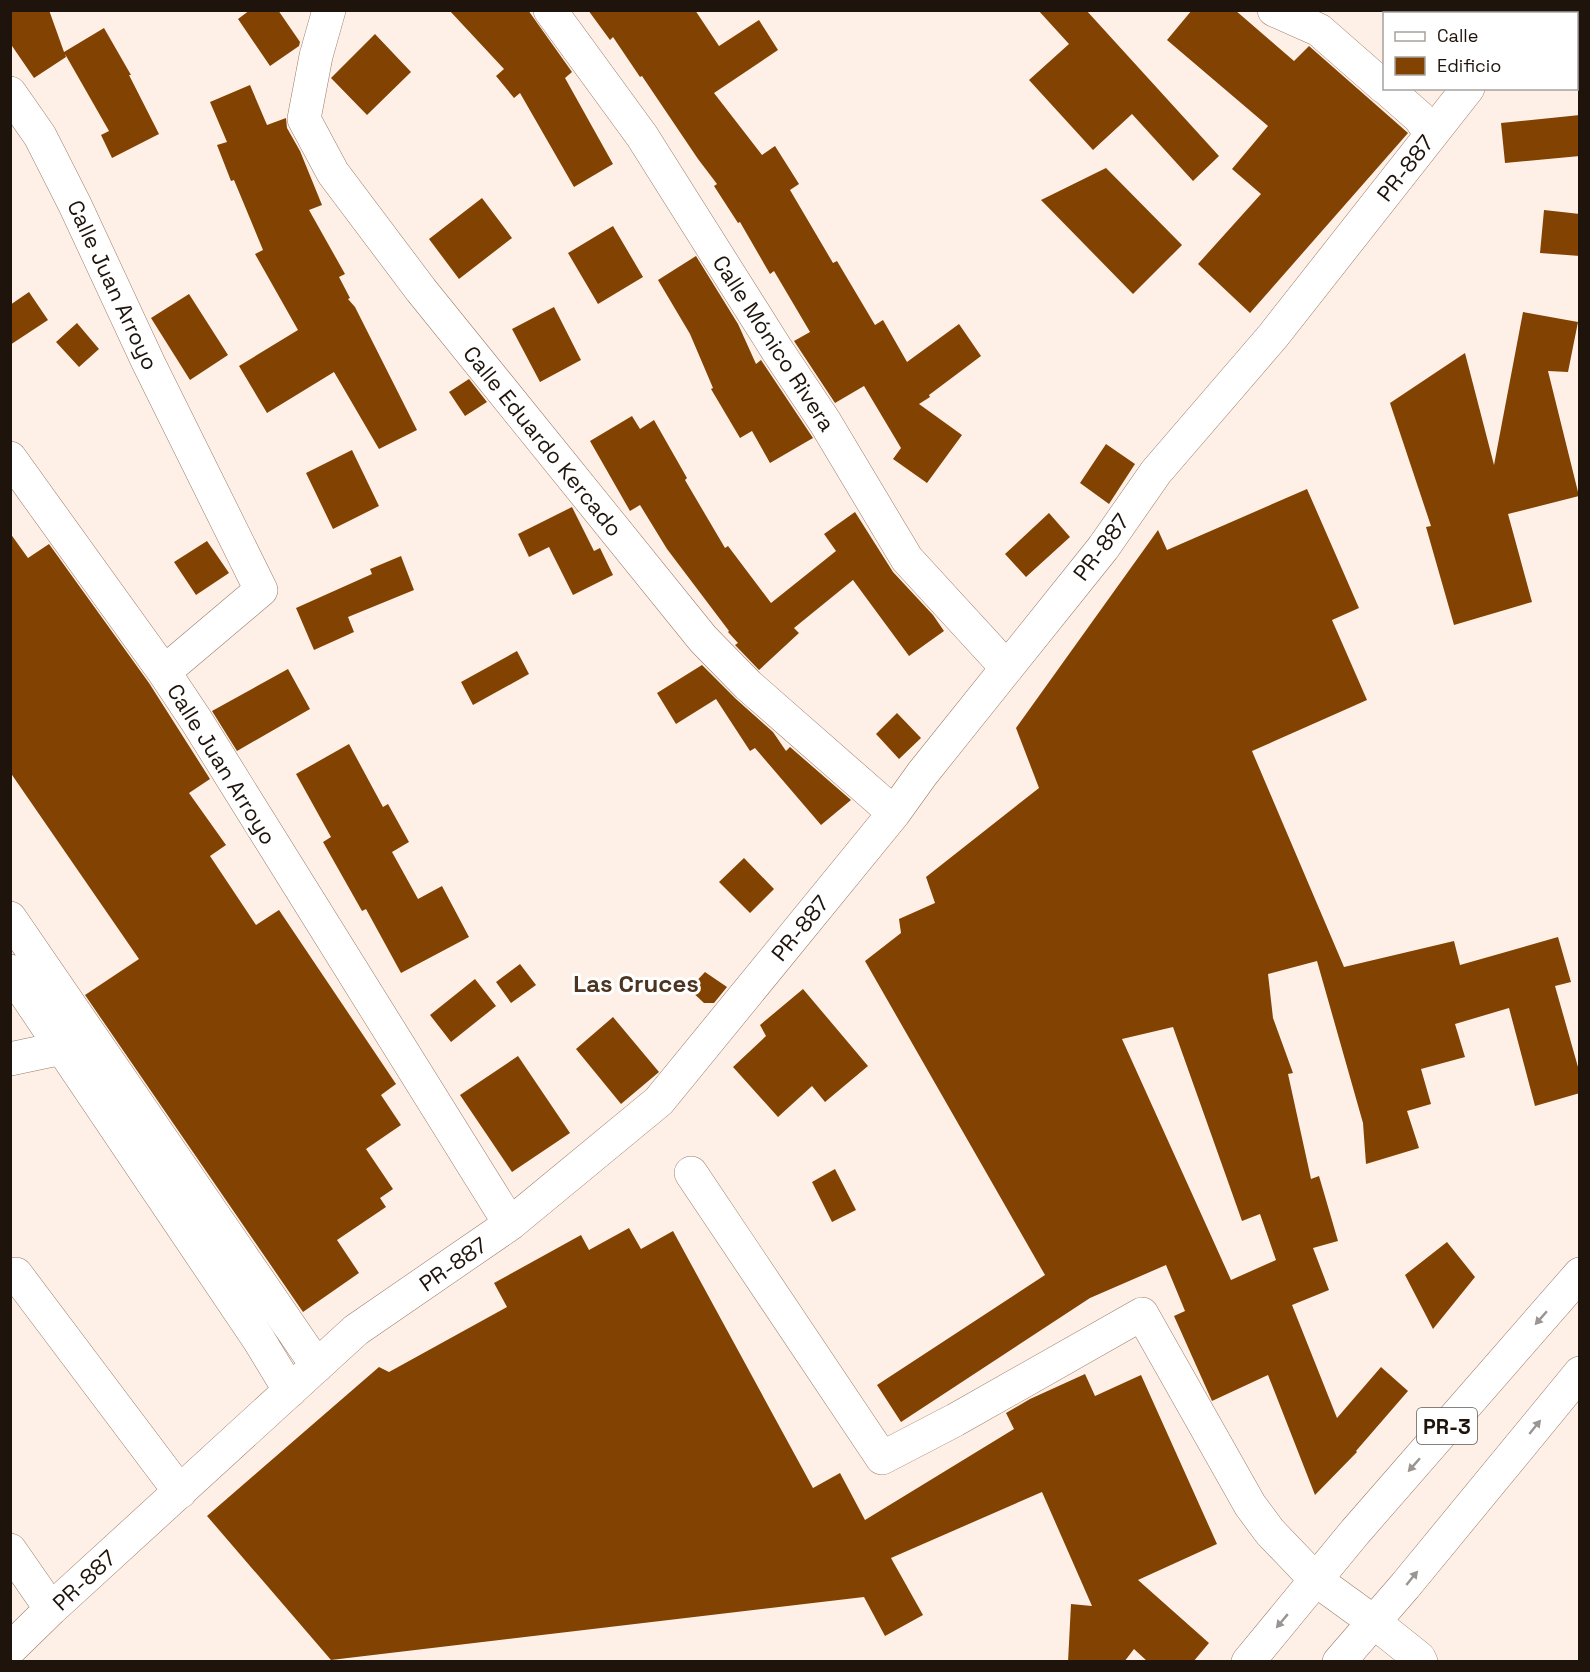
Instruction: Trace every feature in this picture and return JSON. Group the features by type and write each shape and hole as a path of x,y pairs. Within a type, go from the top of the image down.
{"main road":[{"name":"Calle Eduardo Kercado","path":"329,10 316,56 304,119 333,173 421,290 703,639 748,686 894,813"},
{"name":"Calle Mónico Rivera","path":"550,10 642,136 825,422 907,559 1007,668"},
{"path":"1274,10 1319,30 1383,86"},
{"path":"1387,90 1419,117 1431,134"},
{"name":"PR-887","path":"10,1649 356,1330 510,1224 659,1101 894,813 922,774 1103,548 1156,472 1273,336 1466,90"},
{"name":"Calle Juan Arroyo","path":"10,93 40,136 70,195 148,362 261,590 164,672 510,1224"},
{"path":"10,458 164,672"},
{"path":"10,918 317,1366"},
{"path":"10,971 259,1340 290,1391"},
{"path":"10,1059 62,1048"},
{"path":"691,1173 882,1458 955,1420 1142,1314 1250,1505 1270,1532 1316,1580 1374,1622 1421,1662"},
{"path":"16,1274 180,1492"},
{"name":"PR-3","path":"1248,1662 1355,1532 1580,1274"},
{"path":"1339,1662 1405,1586 1580,1373"},
{"path":"10,1550 51,1609"}],"building":[{"path":"10,10 49,10 64,52 104,28 131,75 129,75 159,134 112,158 101,135 109,131 65,54 66,57 34,78 10,43"},
{"path":"250,10 278,10 300,42 299,46 270,66 238,19"},
{"path":"449,10 528,10 572,72 565,78 613,164 574,187 520,93 514,98 496,76 504,69"},
{"path":"588,10 695,10 719,46 759,20 778,50 714,93 762,155 775,146 799,184 790,190 833,263 837,261 875,325 883,320 907,362 959,324 981,356 919,404 962,435 927,483 893,459 901,448 864,386 835,403 794,341 810,332 774,271 770,274 740,222 738,223 714,186 717,184 642,76 640,77 613,37 610,40"},
{"path":"1038,10 1086,10 1219,156 1193,181 1132,114 1093,150 1029,80 1069,44"},
{"path":"1192,10 1235,10 1294,61 1309,46 1408,133 1250,313 1198,264 1261,194 1232,169 1268,126 1167,40"},
{"path":"375,34 411,72 367,115 331,78"},
{"path":"250,85 267,125 286,118 287,128 300,151 322,205 309,210 345,274 339,277 350,298 348,299 355,307 417,430 379,449 334,372 267,413 239,366 298,330 255,254 263,250 217,145 227,142 210,102"},
{"path":"1580,115 1580,156 1505,163 1501,123"},
{"path":"1106,168 1182,245 1133,294 1041,200"},
{"path":"482,198 512,238 459,279 429,239"},
{"path":"1544,210 1580,214 1580,256 1540,253"},
{"path":"613,226 643,277 598,304 568,253"},
{"path":"696,256 738,324 756,364 761,360 813,438 770,463 752,431 740,438 711,389 713,388 690,334 658,280"},
{"path":"29,292 48,320 10,345 10,305"},
{"path":"189,294 228,355 190,380 151,318"},
{"path":"554,307 581,360 540,382 512,329"},
{"path":"1523,312 1578,322 1568,372 1548,371 1579,496 1508,514 1532,602 1454,625 1426,527 1431,526 1390,403 1465,353 1494,465"},
{"path":"77,323 99,349 79,367 56,342"},
{"path":"469,379 487,402 465,416 449,392"},
{"path":"632,416 640,429 654,420 687,478 685,480 725,548 728,546 771,603 836,551 824,534 855,512 893,572 933,615 944,631 909,656 853,580 794,628 799,633 759,670 735,645 738,643 667,549 640,505 630,511 590,441"},
{"path":"1106,444 1135,464 1109,504 1080,483"},
{"path":"352,450 379,506 333,529 306,473"},
{"path":"1307,489 1359,608 1332,620 1367,700 1252,751 1344,967 1454,941 1460,965 1558,937 1571,982 1555,986 1580,1074 1580,1093 1535,1106 1509,1008 1455,1024 1465,1057 1421,1069 1431,1104 1407,1111 1419,1148 1366,1164 1363,1123 1317,961 1268,974 1273,1018 1293,1073 1288,1074 1311,1179 1319,1176 1338,1241 1313,1248 1329,1290 1292,1305 1337,1418 1381,1367 1408,1391 1357,1452 1315,1495 1268,1375 1212,1401 1174,1316 1185,1311 1166,1265 1090,1298 901,1422 877,1385 1045,1275 865,961 901,933 899,919 935,903 926,877 1039,788 1016,728 1158,530 1167,550","holes":["1173,1027 1242,1221 1260,1214 1276,1260 1231,1280 1122,1039"]},
{"path":"572,507 594,551 600,548 613,575 573,595 549,547 529,557 518,534"},
{"path":"1049,513 1070,537 1026,577 1005,554"},
{"path":"10,533 28,558 49,544 149,683 210,779 189,793 226,845 210,856 256,925 279,910 396,1084 381,1095 401,1125 366,1149 393,1189 380,1198 386,1207 337,1240 359,1273 303,1312 85,995 139,959 10,772"},
{"path":"207,541 229,573 196,595 174,562"},
{"path":"401,556 414,590 348,617 354,632 314,650 296,608 372,574 370,569"},
{"path":"517,651 529,674 473,705 461,682"},
{"path":"702,665 773,732 786,751 790,747 851,800 821,825 755,748 750,751 716,699 676,724 657,693"},
{"path":"288,669 310,709 237,751 212,711"},
{"path":"897,713 921,738 899,759 876,734"},
{"path":"349,744 383,807 388,804 409,842 392,852 418,899 442,886 469,937 401,973 366,909 362,911 323,842 331,837 296,774"},
{"path":"744,858 774,889 750,913 719,882"},
{"path":"520,964 536,985 511,1003 496,982"},
{"path":"705,972 727,987 714,1003 704,1003 689,989"},
{"path":"475,979 496,1006 451,1042 430,1015"},
{"path":"803,989 868,1066 825,1102 812,1086 778,1117 733,1067 766,1036 760,1025"},
{"path":"613,1017 659,1072 621,1104 576,1049"},
{"path":"518,1056 570,1133 512,1172 460,1095"},
{"path":"835,1169 856,1210 832,1222 812,1182"},
{"path":"629,1228 641,1249 673,1231 813,1488 840,1473 865,1520 1014,1429 1006,1413 1030,1399 1085,1374 1095,1396 1141,1375 1217,1544 1138,1580 1209,1643 1193,1662 1148,1662 1134,1649 1124,1662 1068,1662 1071,1604 1092,1606 1042,1492 891,1558 923,1615 885,1636 864,1597 331,1660 207,1516 379,1367 389,1372 507,1307 494,1283 581,1235 589,1250"},
{"path":"1447,1242 1475,1277 1433,1329 1405,1275"}],"district":[{"name":"Las Cruces","path":"636,983"}]}
